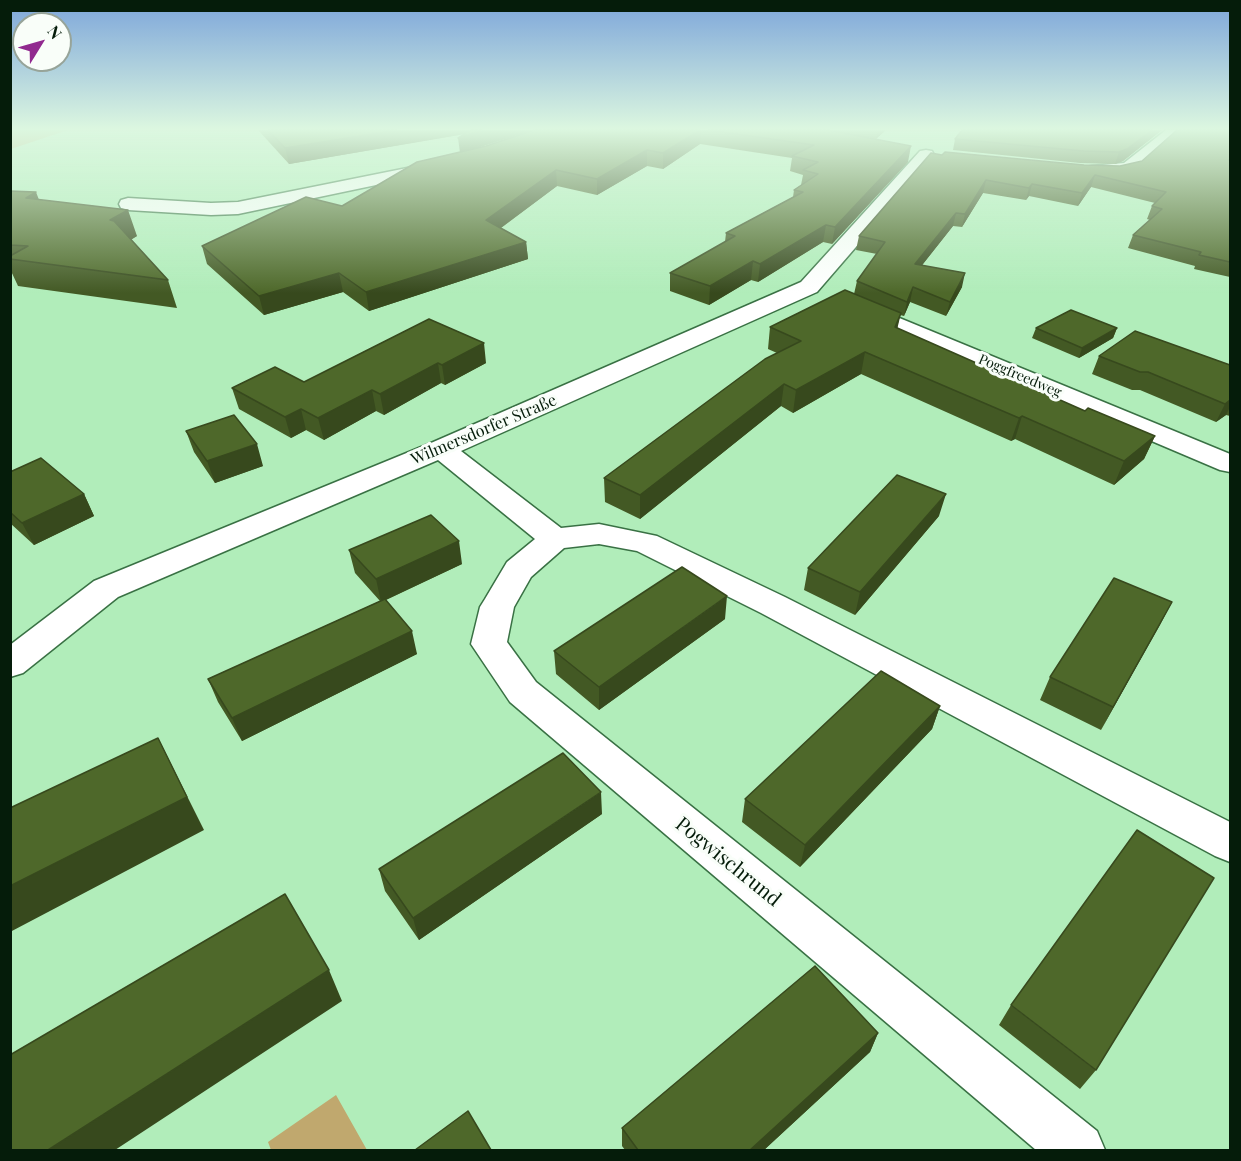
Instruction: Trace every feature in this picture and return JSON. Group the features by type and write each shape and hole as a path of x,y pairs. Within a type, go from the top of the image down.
{"street":[{"path":"128,204 211,209 238,208 359,184"},
{"name":"Wilmersdorfer Straße","path":"10,664 106,589 441,449 827,295 903,184"},
{"name":"Poggfreedweg","path":"827,295 1230,464"},
{"path":"441,449 555,539 599,534 645,543 773,605 1230,843"},
{"name":"Pogwischrund","path":"555,539 519,570 497,607 489,644 523,692 1078,1150"}],"shaded area":[{"path":"336,1095 367,1150 271,1150 268,1142"}],"building":[{"path":"379,184 536,184 486,220 526,242 366,292 339,273 259,296 202,246 306,197 342,206"},
{"path":"803,184 875,184 835,227 826,225 760,264 753,261 710,286 670,273 735,236 726,233 803,192 794,190"},
{"path":"904,184 983,184 965,214 956,213 915,264 965,273 950,302 913,287 907,302 857,281 885,242 859,236"},
{"path":"1008,184 1032,184 1029,188"},
{"path":"1033,184 1088,184 1082,193"},
{"path":"1133,184 1230,184 1230,262 1199,255 1201,252 1133,235 1162,209 1152,206 1166,192"},
{"path":"10,191 36,192 26,198 128,210 110,220 114,221 168,280 10,259 10,256 28,246 10,245"},
{"path":"845,290 901,313 895,327 1085,411 1088,408 1155,436 1124,461 1022,416 1019,418 865,352 796,390 784,384 640,495 604,478 765,359 801,341 770,327"},
{"path":"1071,310 1117,328 1082,348 1036,328"},
{"path":"429,319 484,343 442,365 438,363 380,394 372,390 318,418 301,409 285,417 232,388 275,367 304,382"},
{"path":"1135,331 1230,365 1230,400 1225,404 1148,372 1140,372 1099,356"},
{"path":"234,415 257,444 207,461 186,431"},
{"path":"41,458 84,494 22,523 10,512 10,472"},
{"path":"897,475 946,494 860,592 808,568"},
{"path":"431,515 459,541 376,579 349,550"},
{"path":"682,567 727,596 599,687 554,651"},
{"path":"1114,578 1172,602 1113,707 1050,677"},
{"path":"385,599 412,631 232,718 208,679"},
{"path":"881,671 940,706 805,845 745,799"},
{"path":"158,738 187,797 10,886 10,808"},
{"path":"563,753 601,792 413,918 379,869"},
{"path":"1137,830 1214,878 1096,1070 1011,1005"},
{"path":"285,894 329,970 48,1150 10,1150 10,1055"},
{"path":"815,966 878,1033 750,1150 638,1150 622,1128"},
{"path":"468,1111 491,1150 415,1150"}]}
